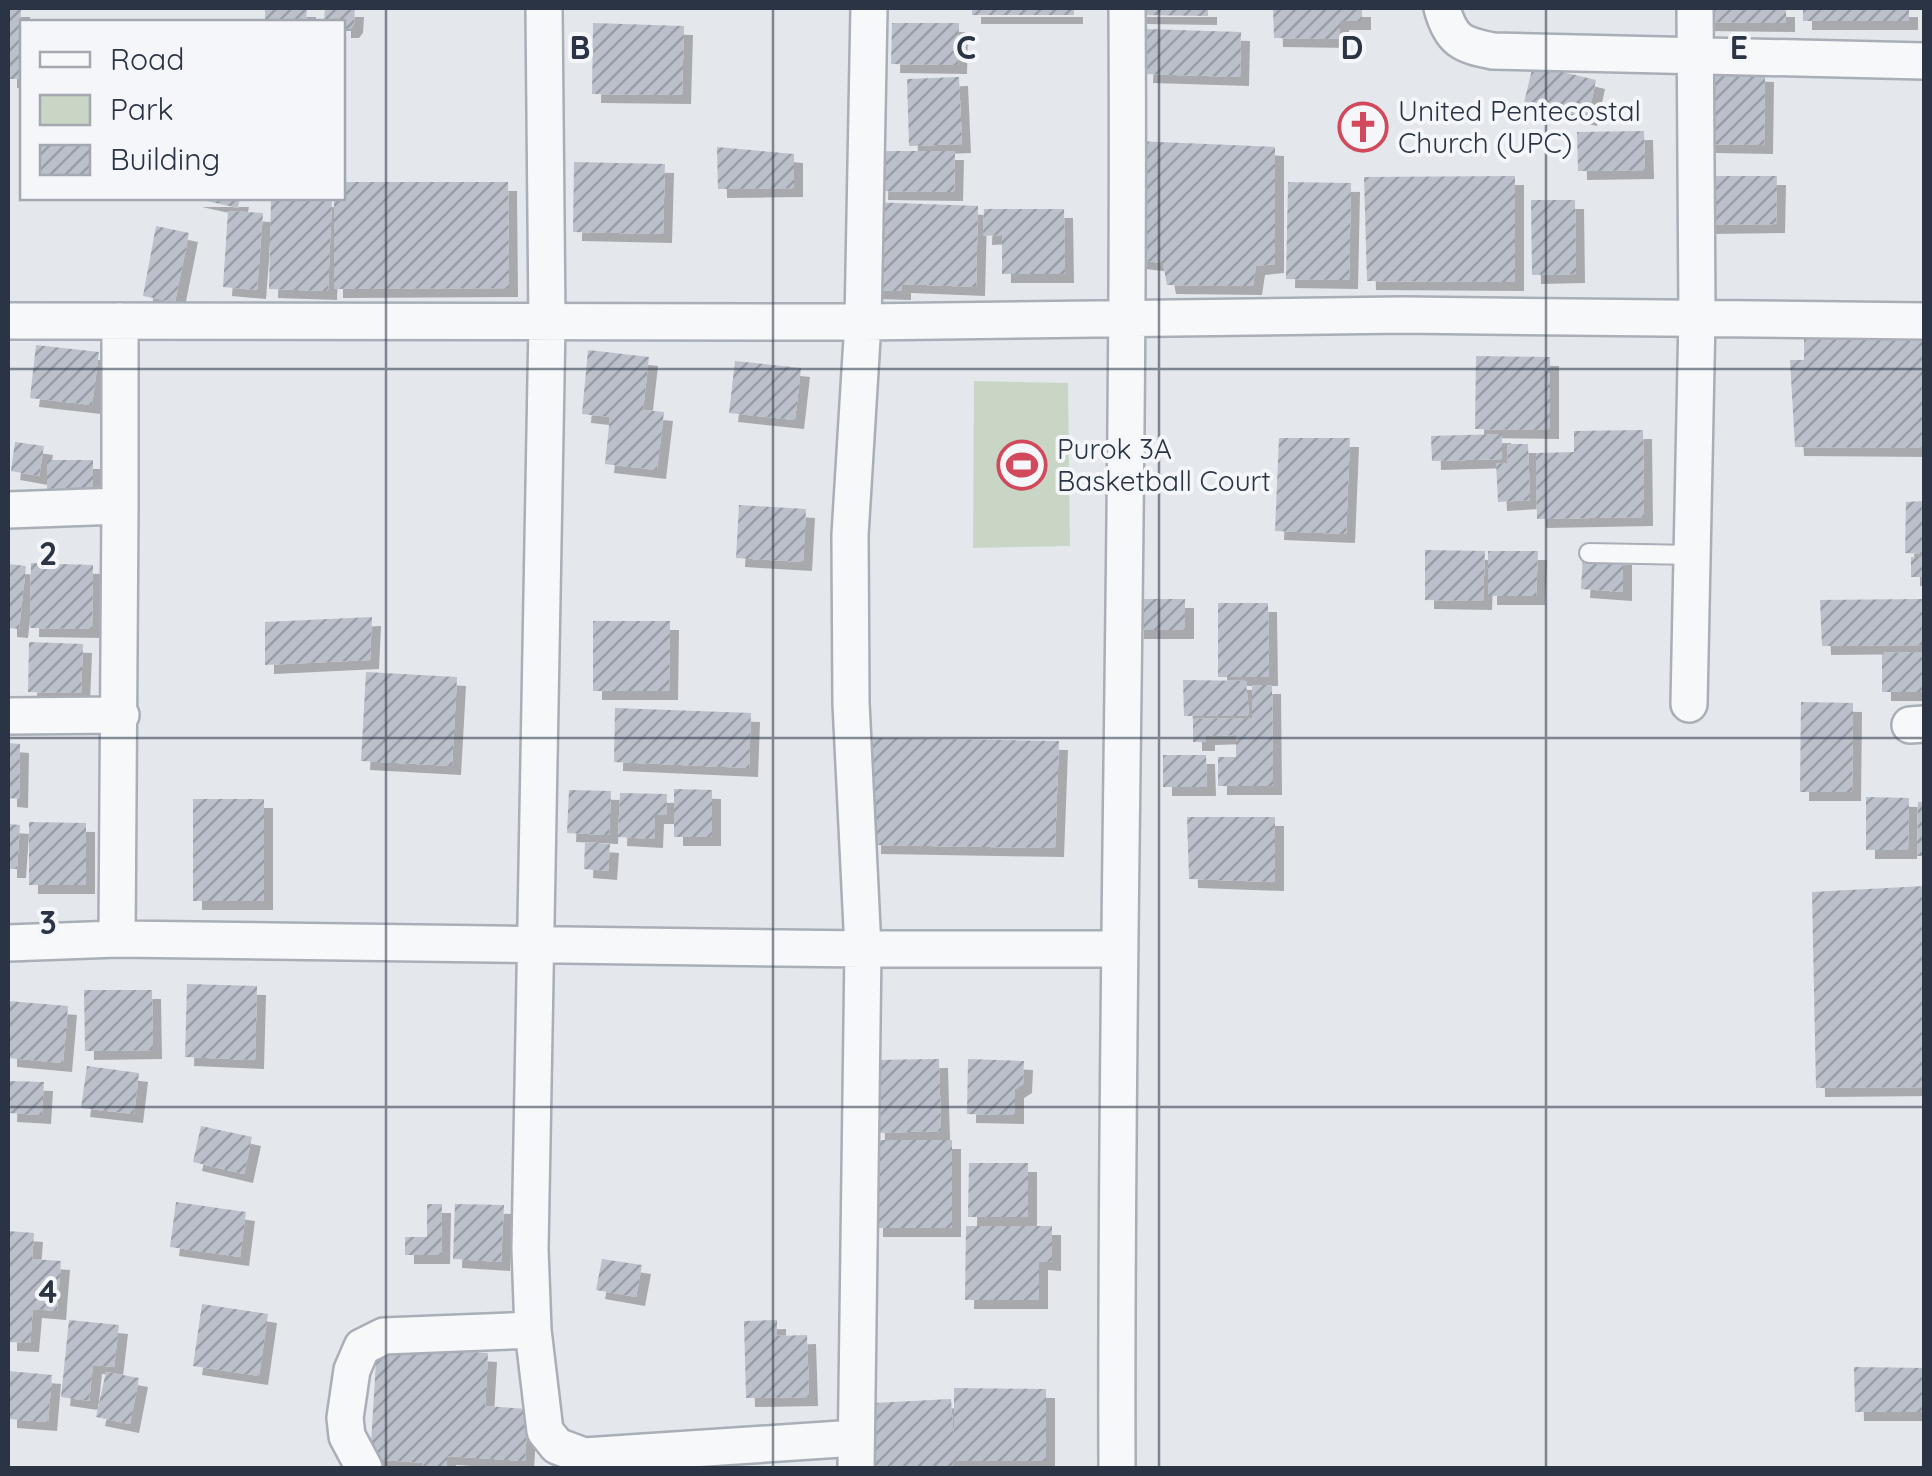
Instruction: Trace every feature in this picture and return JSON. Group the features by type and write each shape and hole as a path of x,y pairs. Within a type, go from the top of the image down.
{"street":[{"path":"544,8 547,323 530,1248 533,1330 545,1431 557,1446 584,1456 856,1454 863,949 850,703 850,535 863,322 869,8"},
{"path":"1117,1468 1116,1126 1129,320 1127,8"},
{"path":"1442,8 1447,28 1465,45 1494,51 1924,61"},
{"path":"1689,704 1697,316 1696,8"},
{"path":"8,321 863,322 1404,315 1924,321"},
{"path":"117,940 120,321"},
{"path":"8,510 120,506"},
{"path":"8,716 121,715"},
{"path":"8,943 117,940 1120,949"},
{"path":"364,1468 347,1436 345,1418 352,1370 362,1348 384,1336 533,1330"}],"lane":[{"path":"1589,552 1693,555"}],"green space":[{"name":"Purok 3A Basketball Court","path":"974,381 1068,383 1070,546 973,548"}],"building":[{"path":"8,8 21,8 19,79 8,79"},
{"path":"265,8 307,8 306,20 265,20"},
{"path":"325,8 355,8 350,29 345,29 345,20 324,20"},
{"path":"972,8 1074,8 1074,15 972,15"},
{"path":"1138,8 1208,8 1208,16 1138,15"},
{"path":"1273,8 1362,8 1362,21 1340,21 1340,39 1274,38"},
{"path":"1698,8 1786,8 1786,23 1698,22"},
{"path":"1803,8 1909,8 1909,21 1803,21"},
{"path":"593,23 684,26 682,95 592,94"},
{"path":"892,23 959,23 958,65 891,64"},
{"path":"1146,29 1241,32 1240,77 1144,74"},
{"path":"1533,65 1596,80 1588,117 1524,103"},
{"path":"1703,71 1765,73 1764,145 1707,144"},
{"path":"959,77 962,144 909,146 907,79"},
{"path":"1644,131 1645,170 1578,171 1577,132"},
{"path":"1135,141 1275,147 1275,264 1256,266 1253,286 1167,285 1163,263 1136,260"},
{"path":"717,147 794,154 794,188 718,189"},
{"path":"880,151 955,151 954,192 879,191"},
{"path":"574,162 665,164 663,234 573,232"},
{"path":"1515,176 1515,282 1367,281 1364,177"},
{"path":"1698,176 1777,176 1776,224 1700,225"},
{"path":"345,182 508,182 509,288 334,289 334,200 345,200"},
{"path":"1288,182 1351,183 1349,280 1286,279"},
{"path":"202,200 240,200 238,208"},
{"path":"271,200 332,200 328,291 269,289"},
{"path":"1531,200 1575,200 1576,274 1532,275"},
{"path":"870,202 978,206 976,287 902,284 902,291 867,290"},
{"path":"984,209 1064,209 1065,274 1002,274 1002,235 983,236"},
{"path":"228,211 263,213 257,290 223,287"},
{"path":"156,226 189,233 175,302 143,296"},
{"path":"1804,335 1924,341 1924,448 1795,447 1790,360 1804,360"},
{"path":"36,345 99,352 92,405 30,398"},
{"path":"588,350 649,357 643,410 664,412 657,470 605,464 610,417 582,414"},
{"path":"1476,356 1550,357 1550,430 1475,429"},
{"path":"735,361 801,368 795,420 729,413"},
{"path":"1643,430 1644,517 1537,519 1536,453 1574,452 1574,431"},
{"path":"1502,434 1502,459 1432,461 1431,436"},
{"path":"1279,438 1350,438 1346,534 1275,531"},
{"path":"15,442 44,446 39,476 11,471"},
{"path":"1507,444 1528,444 1530,500 1498,502 1496,463 1508,464"},
{"path":"47,460 93,460 93,492 47,492"},
{"path":"1924,501 1924,554 1905,553 1906,502"},
{"path":"739,505 806,509 803,562 736,558"},
{"path":"1425,550 1485,551 1483,601 1425,600"},
{"path":"1488,551 1538,551 1536,596 1488,596"},
{"path":"1583,555 1623,556 1623,592 1581,589"},
{"path":"1911,557 1924,557 1924,577 1911,577"},
{"path":"31,563 93,565 92,629 30,628"},
{"path":"8,564 26,566 19,629 8,628"},
{"path":"1135,599 1185,599 1185,630 1135,630"},
{"path":"1924,599 1924,645 1822,646 1820,600"},
{"path":"1218,603 1268,603 1269,677 1218,677"},
{"path":"372,617 370,660 265,665 265,622"},
{"path":"593,621 670,621 669,691 593,691"},
{"path":"29,642 83,644 81,693 28,692"},
{"path":"1924,652 1924,692 1882,692 1882,653"},
{"path":"366,672 457,677 452,766 361,761"},
{"path":"1183,680 1246,681 1249,716 1184,716"},
{"path":"1252,685 1272,685 1273,786 1218,786 1218,757 1236,757 1236,735 1206,736 1206,742 1193,742 1193,719 1252,718"},
{"path":"1801,702 1853,703 1852,792 1800,792"},
{"path":"615,708 751,713 749,768 614,762"},
{"path":"873,738 1059,741 1055,848 872,845"},
{"path":"8,743 20,744 19,799 8,798"},
{"path":"1163,755 1206,755 1207,787 1163,787"},
{"path":"674,789 712,790 712,837 674,837"},
{"path":"569,790 611,791 609,835 567,833"},
{"path":"620,793 667,794 666,815 655,815 654,839 618,837"},
{"path":"1866,797 1909,798 1908,850 1866,850"},
{"path":"193,799 264,799 264,901 193,901"},
{"path":"1918,802 1924,802 1924,856 1917,856"},
{"path":"1187,817 1275,817 1275,882 1189,879"},
{"path":"29,822 86,823 86,885 29,885"},
{"path":"8,824 20,825 17,869 8,869"},
{"path":"585,842 610,844 608,871 584,869"},
{"path":"1924,886 1924,1087 1816,1088 1812,892"},
{"path":"187,984 257,986 255,1060 185,1057"},
{"path":"84,990 152,990 153,1050 85,1051"},
{"path":"8,1001 68,1006 63,1063 8,1058"},
{"path":"939,1059 941,1131 876,1133 874,1060"},
{"path":"968,1059 1024,1061 1023,1084 1015,1089 1015,1115 967,1114"},
{"path":"87,1066 139,1073 134,1114 81,1108"},
{"path":"9,1081 44,1082 42,1115 8,1113"},
{"path":"201,1126 252,1137 244,1174 193,1162"},
{"path":"874,1140 952,1140 952,1228 874,1228"},
{"path":"969,1163 1028,1163 1028,1217 968,1217"},
{"path":"176,1202 246,1212 240,1257 170,1247"},
{"path":"427,1204 442,1204 441,1255 405,1255 405,1237 427,1237"},
{"path":"455,1204 504,1205 501,1262 453,1259"},
{"path":"966,1226 1052,1226 1052,1262 1039,1261 1039,1300 965,1300"},
{"path":"8,1231 34,1233 32,1259 61,1261 57,1311 33,1309 30,1343 8,1342"},
{"path":"602,1259 642,1265 636,1297 596,1290"},
{"path":"202,1304 268,1314 259,1376 193,1366"},
{"path":"69,1320 119,1325 114,1367 93,1365 89,1401 61,1397"},
{"path":"777,1320 777,1336 807,1335 809,1397 746,1398 744,1321"},
{"path":"377,1346 488,1353 485,1406 528,1409 525,1461 447,1456 447,1468 422,1468 423,1463 370,1459"},
{"path":"1854,1367 1924,1368 1924,1412 1855,1412"},
{"path":"8,1371 52,1375 48,1422 8,1419"},
{"path":"106,1372 139,1378 130,1424 96,1417"},
{"path":"954,1388 1046,1389 1046,1461 954,1461 952,1468 874,1468 874,1403 951,1399 954,1442"}],"place":[{"name":"United Pentecostal Church (UPC)","path":"1363,127"},
{"name":"Purok 3A Basketball Court","path":"1022,465"}]}
